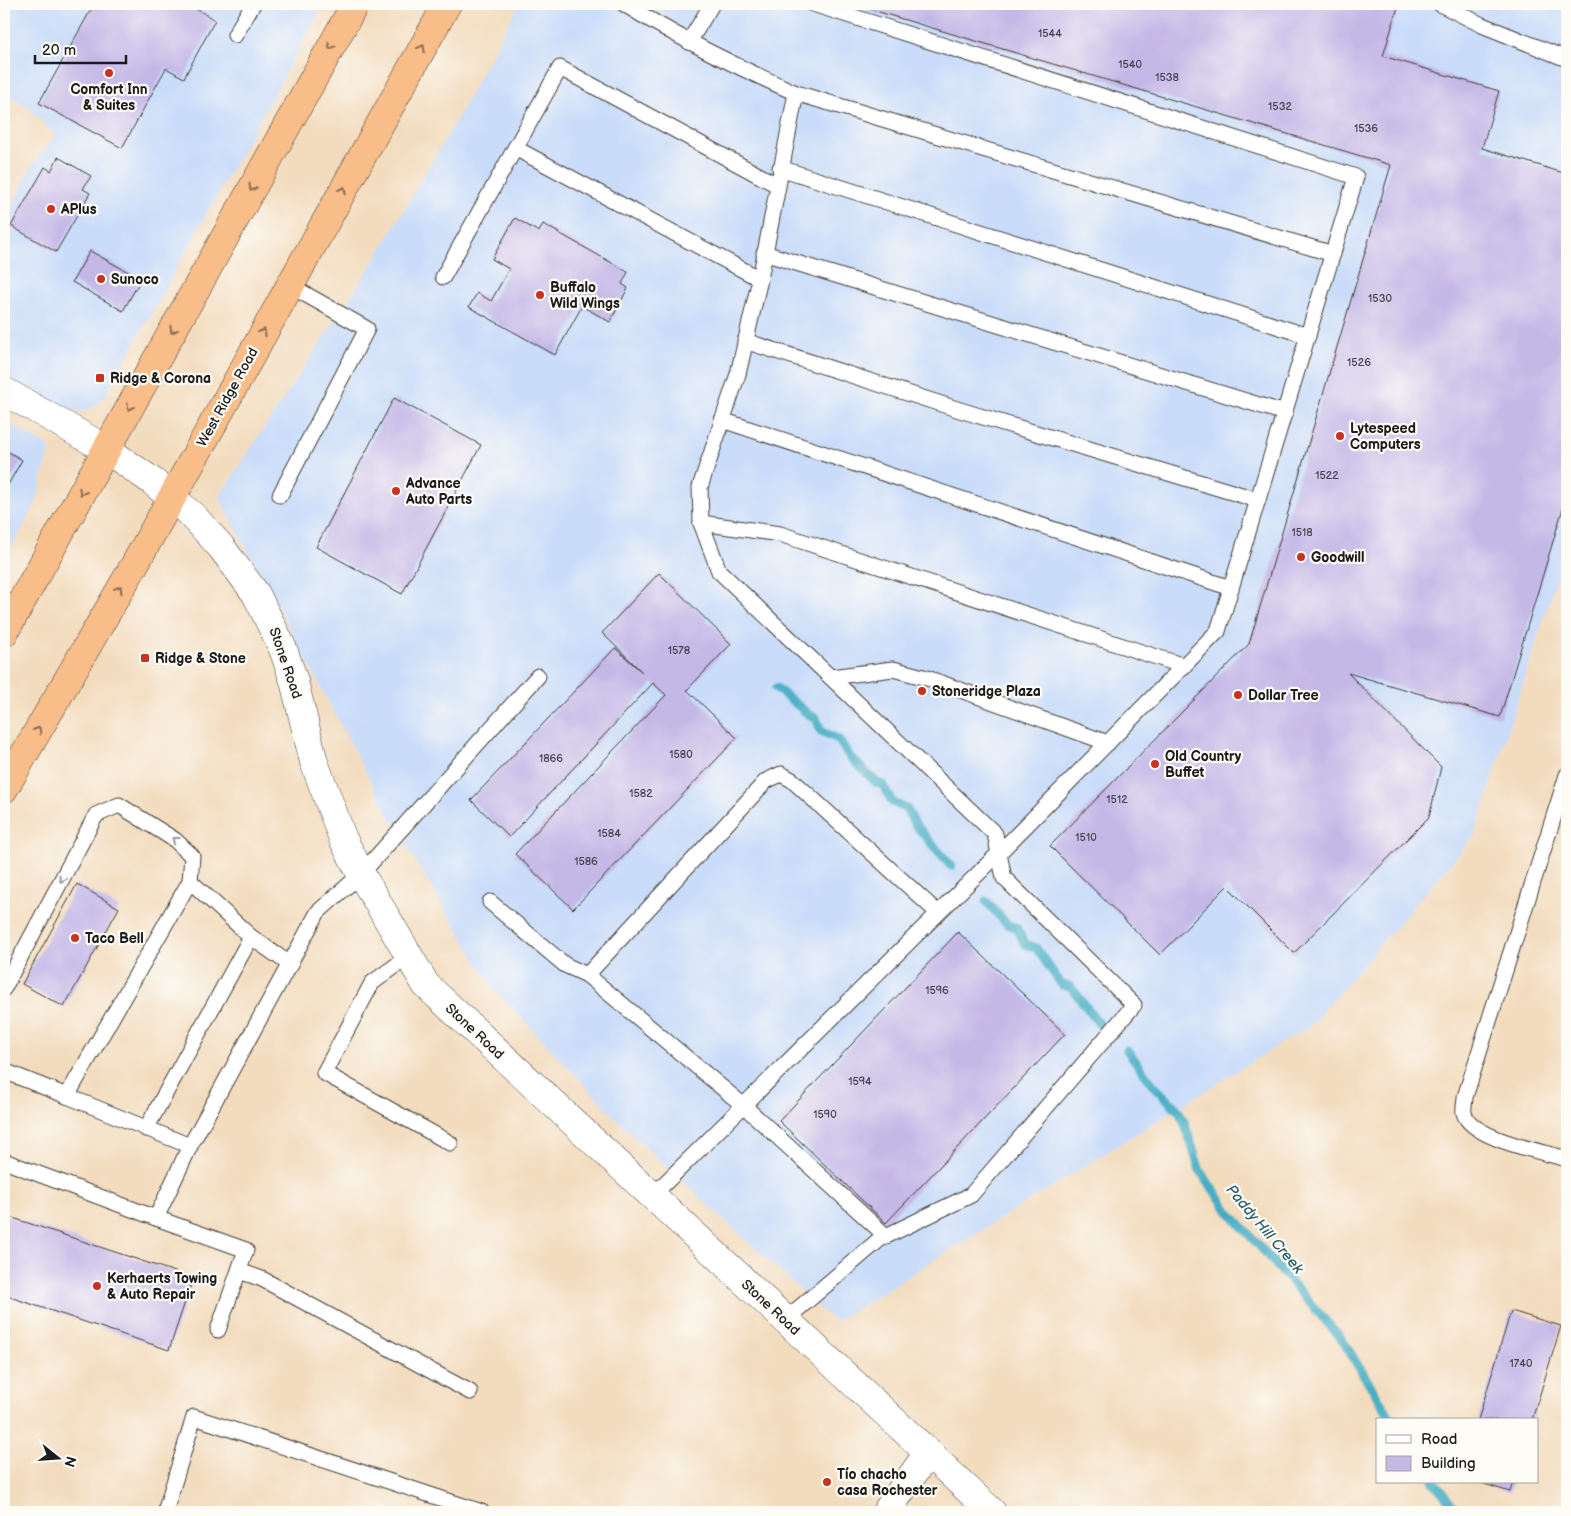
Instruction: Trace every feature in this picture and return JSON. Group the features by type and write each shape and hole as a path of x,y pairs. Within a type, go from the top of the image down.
{"highway":[{"path":"6,624 355,4"},
{"name":"West Ridge Road","path":"4,789 172,497 447,4"}],"street":[{"name":"Stone Road","path":"4,391 106,449 172,497 193,516 232,560 256,594 270,619 294,681 314,762 328,802 361,874 426,985 992,1512"},
{"path":"886,1512 928,1453"}],"lane":[{"path":"235,35 253,4"},
{"path":"624,4 688,42 796,93 1333,254"},
{"path":"688,42 712,4"},
{"path":"652,1196 999,853 1218,631 1356,177 813,4"},
{"path":"1440,4 1482,25 1567,59"},
{"path":"443,277 560,68 777,184"},
{"path":"785,1320 886,1236 971,1195 1134,1005 1004,878 995,834 719,571 700,523 700,487 738,374 760,279 796,93"},
{"path":"515,148 760,279"},
{"path":"780,168 1308,336"},
{"path":"764,253 1285,413"},
{"path":"280,495 367,330 289,285"},
{"path":"745,341 960,410 1258,500"},
{"path":"722,420 1231,588"},
{"path":"700,523 780,534 1184,666"},
{"path":"831,677 894,670 927,678 1108,743"},
{"path":"156,1218 190,1146 318,912 361,874 538,676"},
{"path":"587,975 766,781 781,774 792,780 938,913"},
{"path":"1567,775 1465,1097 1464,1113 1474,1126 1499,1140 1567,1159"},
{"path":"4,988 96,815 119,805 175,840 192,856 190,881 67,1096"},
{"path":"190,881 251,937 290,965"},
{"path":"490,902 565,965 587,975 744,1106 886,1236"},
{"path":"146,1128 251,937"},
{"path":"409,956 372,983 324,1073 450,1143"},
{"path":"4,1071 190,1146"},
{"path":"4,1161 246,1250 218,1330"},
{"path":"239,1271 262,1278 470,1392"},
{"path":"165,1512 194,1417 482,1512"}],"shaded area":[{"path":"4,4 324,4 105,396 93,407 79,412 59,407 4,376 4,223 32,166 55,135 28,107 4,92"},
{"name":"Stoneridge Plaza","path":"519,4 1567,4 1567,546 1474,836 1311,1025 835,1322 628,1131 494,989 400,836 219,497 372,264 450,131"},
{"path":"4,420 50,448 36,503 4,562"}],"building":[{"name":"Comfort Inn & Suites","path":"94,4 195,4 193,7 215,20 184,78 166,68 122,148 39,103"},
{"path":"852,4 1399,4 1383,56 1499,91 1482,148 1567,174 1567,495 1500,717 1348,673 1441,767 1429,817 1294,953 1227,886 1160,955 1050,846 1249,644 1391,165"},
{"name":"APlus","path":"58,157 91,176 83,189 90,193 56,252 11,226 45,167 51,171"},
{"path":"515,218 539,232 543,224 628,272 622,284 628,288 610,322 582,306 555,355 469,307 477,293 491,301 509,269 492,259"},
{"path":"90,251 141,279 123,311 72,282"},
{"path":"394,398 481,445 402,594 316,547"},
{"path":"4,449 22,460 4,492"},
{"path":"659,573 731,644 687,690 737,738 573,909 515,854 666,695 653,683 509,837 471,800 615,648 642,672 602,633"},
{"path":"77,884 119,908 64,1007 22,984"},
{"path":"958,932 1065,1034 886,1223 779,1121"},
{"name":"Kerhaerts Towing & Auto Repair","path":"4,1215 193,1278 169,1350 4,1295"},
{"path":"1511,1311 1561,1326 1533,1418 1479,1418"},
{"path":"1484,1484 1512,1484 1510,1492"}],"waterway":[{"name":"Paddy Hill Creek","path":"776,688 816,718 821,731 838,739 850,757 877,783 883,785 892,802 907,809 914,823 951,866"},
{"name":"Paddy Hill Creek","path":"986,901 1008,925 1016,927 1025,944 1036,948 1062,985 1071,987 1100,1025"},
{"name":"Paddy Hill Creek","path":"1127,1050 1154,1086 1178,1110 1184,1121 1200,1171 1230,1213 1341,1338 1391,1418"},
{"name":"Paddy Hill Creek","path":"1436,1484 1459,1512"}],"place":[{"name":"Comfort Inn & Suites","path":"109,73"},
{"name":"APlus","path":"51,209"},
{"name":"Sunoco","path":"101,279"},
{"name":"Buffalo Wild Wings","path":"540,295"},
{"name":"Ridge & Corona","path":"100,378"},
{"name":"Lytespeed Computers","path":"1340,436"},
{"name":"Advance Auto Parts","path":"396,491"},
{"name":"Goodwill","path":"1301,557"},
{"name":"Ridge & Stone","path":"145,658"},
{"name":"Stoneridge Plaza","path":"922,691"},
{"name":"Dollar Tree","path":"1238,695"},
{"name":"Old Country Buffet","path":"1155,764"},
{"name":"Taco Bell","path":"75,938"},
{"name":"Kerhaerts Towing & Auto Repair","path":"97,1286"},
{"name":"Tío chacho casa Rochester","path":"827,1482"}]}
